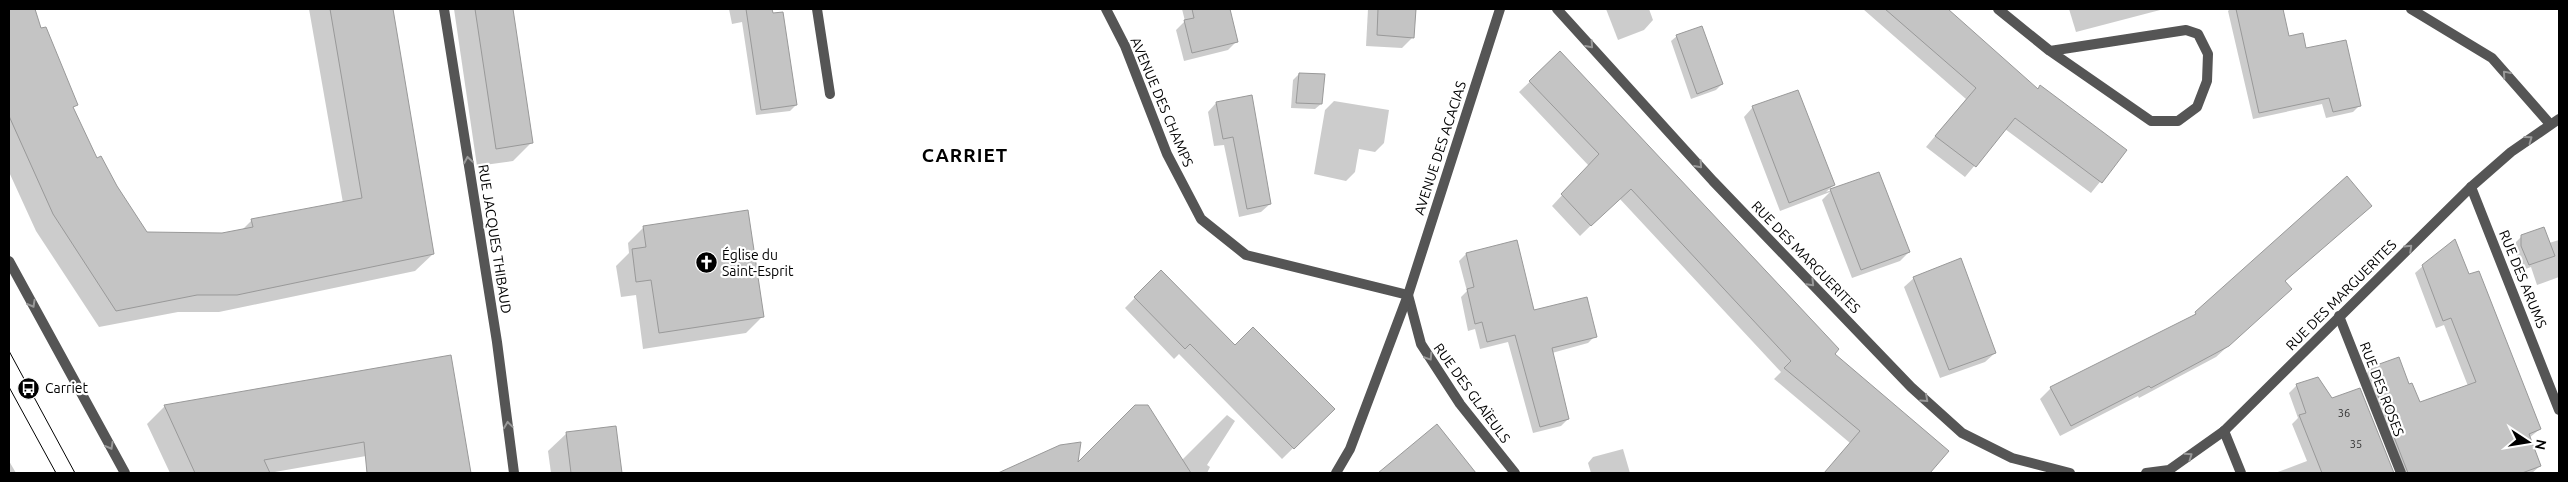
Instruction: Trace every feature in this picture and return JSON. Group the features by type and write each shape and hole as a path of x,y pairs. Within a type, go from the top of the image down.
{"street":[{"name":"RUE JACQUES THIBAUD","path":"444,9 497,342 514,473"},
{"path":"817,9 830,94"},
{"name":"AVENUE DES CHAMPS","path":"1106,9 1125,46 1167,154 1201,220 1246,255 1408,295"},
{"name":"AVENUE DES ACACIAS","path":"1336,473 1350,450 1408,295 1500,9"},
{"name":"RUE DES MARGUERITES","path":"1557,9 1713,181 1911,387 1962,433 2012,458 2070,473"},
{"path":"1998,9 2050,51 2151,121 2178,121 2196,107 2207,81 2208,54 2198,34 2186,30 2050,51"},
{"path":"2411,9 2492,58 2554,122"},
{"name":"RUE DES MARGUERITES","path":"2146,473 2169,470 2224,431 2471,187 2511,152 2554,122"},
{"name":"RUE DES ARUMS","path":"2471,187 2559,410"},
{"path":"9,261 125,473"},
{"name":"RUE DES GLAÏEULS","path":"1408,295 1421,344 1460,404 1514,473"},
{"name":"RUE DES ROSES","path":"2339,316 2401,473"},
{"path":"2224,431 2240,473"}],"building":[{"path":"9,9 35,9 41,28 46,27 78,105 73,107 97,158 101,156 117,186 147,232 222,233 253,227 251,219 362,198 330,9 393,9 434,254 237,295 197,295 116,311 53,214 9,116"},
{"path":"475,9 513,9 533,143 496,149"},
{"path":"746,9 772,9 773,13 783,12 797,105 761,110"},
{"path":"1192,9 1230,9 1238,42 1192,53 1184,20 1194,18"},
{"path":"1378,9 1416,9 1414,38 1377,35"},
{"path":"1885,9 1948,9 2038,89 2040,85 2127,150 2102,183 2015,118 1976,167 1935,136 1976,88"},
{"path":"2236,9 2283,9 2289,36 2303,33 2306,48 2346,40 2361,106 2333,112 2329,98 2259,113"},
{"path":"1702,26 1723,84 1697,94 1676,35"},
{"path":"1560,51 1839,349 1835,354 1949,451 1930,473 1824,473 1860,431 1784,368 1791,361 1631,189 1591,226 1561,194 1599,154 1529,81"},
{"path":"1299,73 1325,74 1322,104 1296,103"},
{"path":"1798,90 1835,185 1789,203 1752,106"},
{"path":"1252,95 1271,204 1247,209 1233,137 1223,139 1216,102"},
{"path":"1879,172 1910,252 1861,270 1830,189"},
{"path":"2347,176 2372,206 2285,281 2292,289 2229,346 2151,388 2149,386 2071,426 2050,387 2196,314 2195,312"},
{"name":"Église du Saint-Esprit","path":"748,210 764,317 659,333 651,280 636,282 632,249 646,247 643,226"},
{"path":"2544,227 2555,256 2529,265 2521,246 2521,235"},
{"path":"2455,239 2469,274 2479,271 2541,429 2529,434 2541,466 2522,473 2408,473 2373,383 2376,382 2371,367 2399,357 2409,384 2412,383 2420,402 2476,382 2451,318 2443,321 2422,265"},
{"path":"1517,240 1534,310 1587,297 1597,337 1552,348 1569,419 1540,427 1515,335 1487,342 1482,322 1475,324 1467,289 1474,287 1466,253"},
{"path":"1961,258 1996,353 1949,370 1913,277"},
{"path":"1161,270 1235,345 1253,327 1335,409 1294,449 1190,344 1185,349 1134,297"},
{"path":"451,355 471,473 367,473 364,442 264,460 270,473 195,473 164,405"},
{"path":"2318,377 2332,398 2360,388 2394,473 2322,473 2299,415 2306,413 2296,384"},
{"path":"1135,405 1148,405 1191,473 998,473 1060,445 1081,442 1078,462"},
{"path":"1437,424 1476,473 1378,473"},
{"path":"616,426 622,473 571,473 566,432"}],"tram line":[{"path":"9,351 75,473"},
{"path":"9,387 56,473"}],"place":[{"name":"Église du Saint-Esprit","path":"706,263"},
{"name":"Carriet","path":"29,388"}],"district":[{"name":"CARRIET","path":"965,155"}]}
